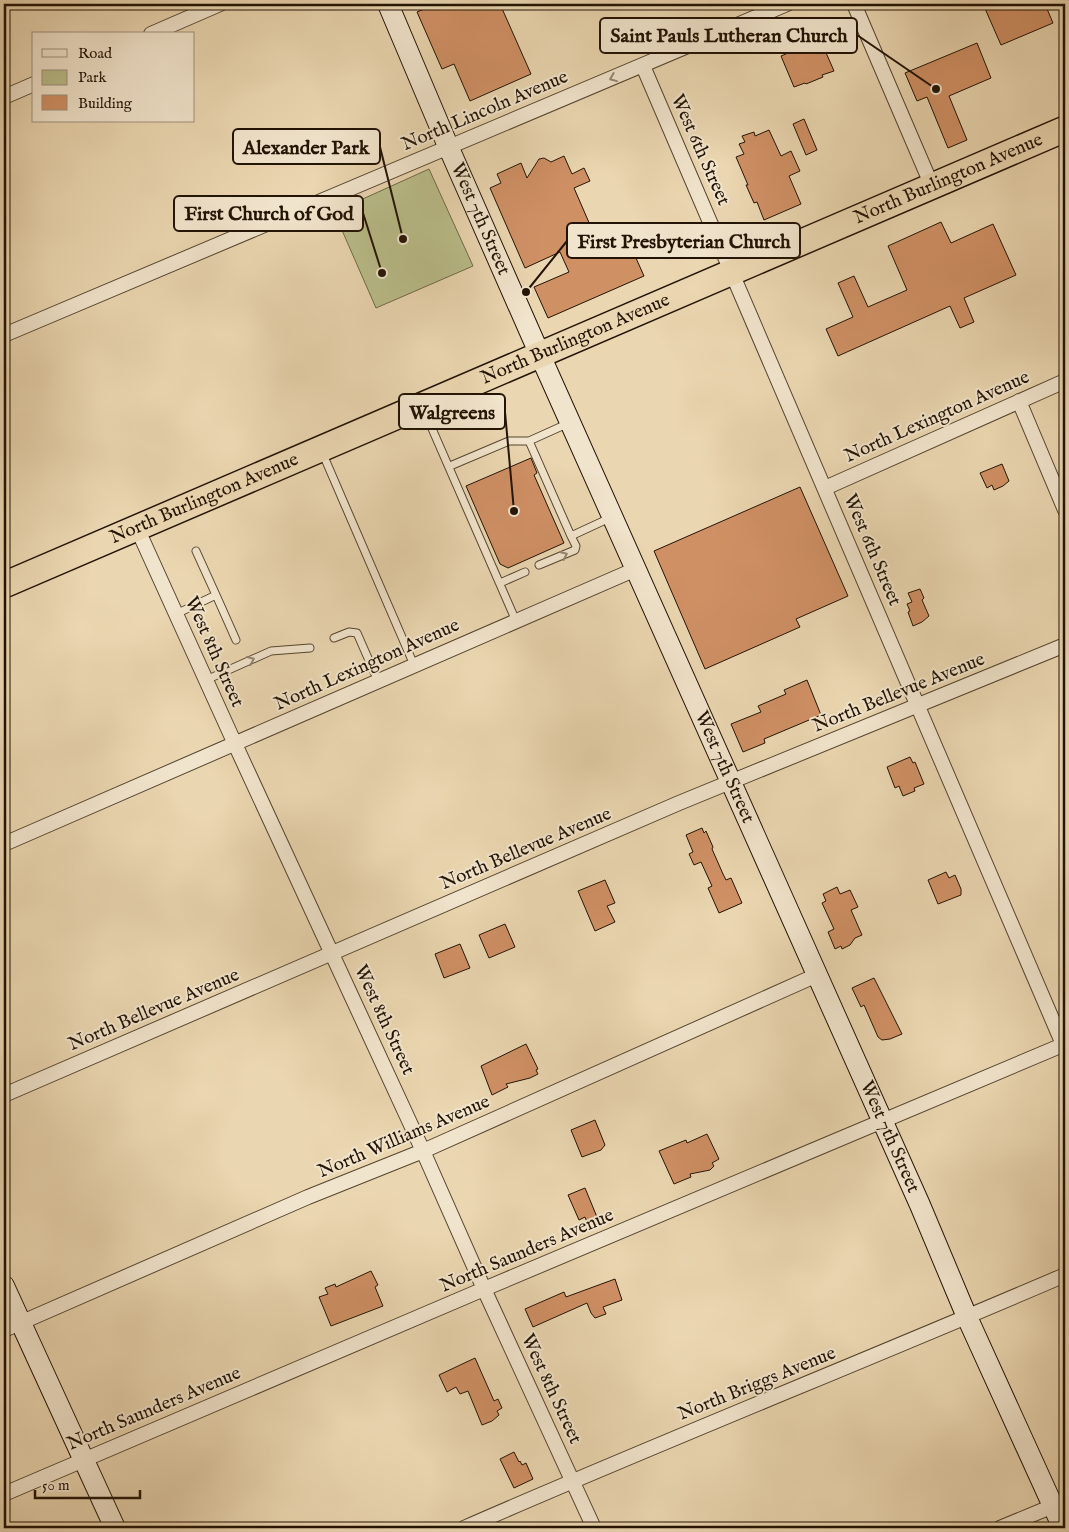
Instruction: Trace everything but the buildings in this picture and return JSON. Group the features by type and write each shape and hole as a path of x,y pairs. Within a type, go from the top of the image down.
{"highway":[{"name":"North Burlington Avenue","path":"4,586 1065,129"}],"main road":[{"name":"West 7th Street","path":"388,4 448,146 570,423 920,1205 967,1318 1063,1528"},
{"path":"4,1286 12,1327 83,1460 115,1528"}],"street":[{"path":"156,32 220,4"},
{"name":"North Lincoln Avenue","path":"4,335 787,4"},
{"path":"854,4 932,186"},
{"name":"West 6th Street","path":"642,66 733,273 1065,1046"},
{"path":"4,97 32,85"},
{"name":"North Lexington Avenue","path":"825,488 1065,382"},
{"path":"1019,401 1065,510"},
{"name":"West 8th Street","path":"137,528 594,1528"},
{"name":"North Lexington Avenue","path":"4,844 636,569"},
{"name":"North Bellevue Avenue","path":"4,1095 679,803 1065,645"},
{"name":"North Williams Avenue","path":"12,1327 308,1197 423,1151 817,975"},
{"name":"North Saunders Avenue","path":"4,1494 484,1289 1065,1046"},
{"name":"North Briggs Avenue","path":"464,1528 572,1480 967,1318 1065,1275"},
{"path":"1000,1528 1053,1506"}],"lane":[{"path":"422,405 516,621"},
{"path":"450,466 510,441 529,441 570,423"},
{"path":"529,441 576,546 575,550 539,565"},
{"path":"321,449 414,665"},
{"path":"571,536 612,517"},
{"path":"196,551 236,640"},
{"path":"500,583 525,572"},
{"path":"176,614 216,595"},
{"path":"334,638 349,632 357,633 378,681"},
{"path":"206,680 271,652 310,648"}],"green space":[{"path":"429,169 473,266 376,308 334,212"}],"place":[{"name":"Saint Pauls Lutheran Church","path":"936,89"},
{"name":"Alexander Park","path":"403,239"},
{"name":"First Church of God","path":"382,273"},
{"name":"First Presbyterian Church","path":"526,292"},
{"name":"Walgreens","path":"514,511"}]}
